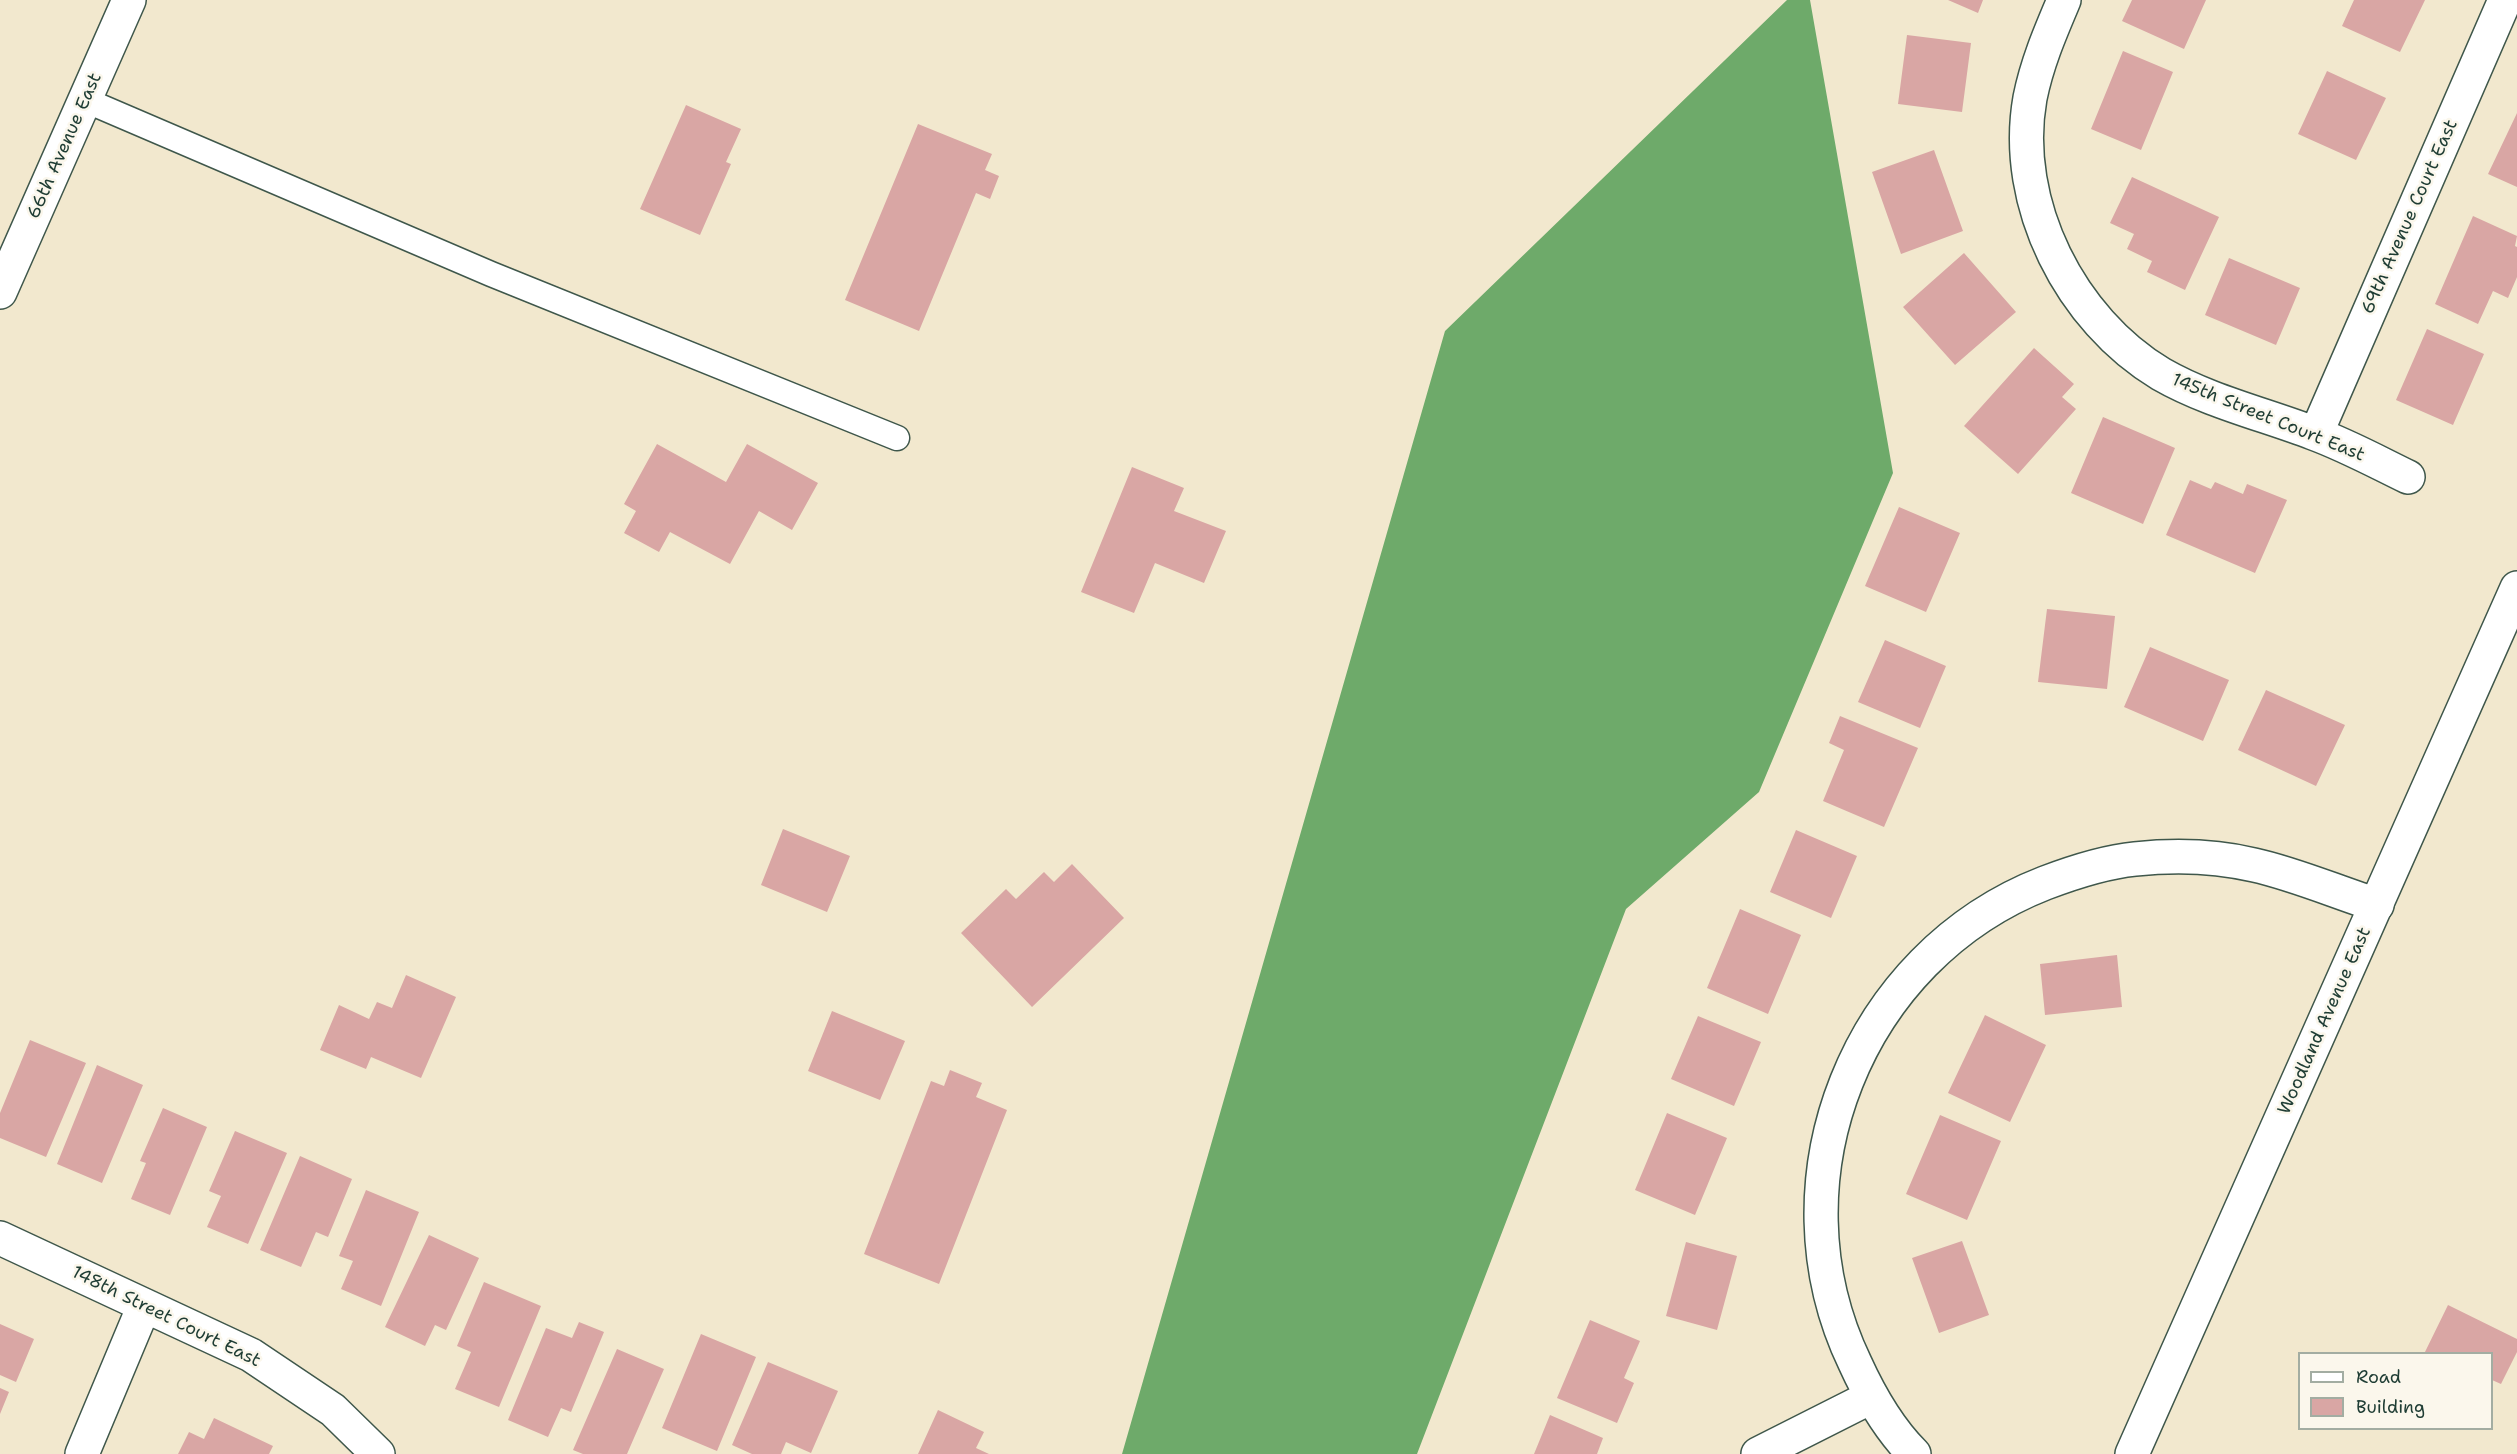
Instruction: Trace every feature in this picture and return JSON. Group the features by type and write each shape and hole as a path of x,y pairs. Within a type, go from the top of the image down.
{"street":[{"name":"66th Avenue East","path":"0,292 129,0"},
{"name":"145th Street Court East","path":"2064,0 2041,53 2030,101 2028,151 2036,204 2054,255 2083,304 2119,342 2160,373 2195,391 2316,434 2408,477"},
{"name":"69th Avenue Court East","path":"2316,434 2505,0"},
{"name":"Woodland Avenue East","path":"2132,1454 2517,588"},
{"path":"1914,1454 1902,1443 1871,1397 1843,1339 1828,1290 1821,1234 1822,1176 1833,1118 1852,1066 1882,1012 1920,965 1967,924 2018,894 2075,871 2134,859 2195,857 2253,864 2377,905"},
{"name":"148th Street Court East","path":"0,1238 251,1355 333,1410 378,1454"},
{"path":"82,1454 144,1306"},
{"path":"1758,1454 1871,1397"}],"lane":[{"path":"85,100 491,274 897,438"}],"green space":[{"path":"1787,0 1810,0 1893,473 1759,792 1626,909 1417,1454 1122,1454 1445,331"}],"building":[{"path":"1948,0 1983,0 1978,13"},
{"path":"2132,0 2206,0 2184,49 2122,21"},
{"path":"2354,0 2425,0 2400,52 2342,26"},
{"path":"1907,35 1971,43 1962,112 1898,104"},
{"path":"2123,51 2173,72 2141,150 2091,129"},
{"path":"2327,71 2386,98 2356,160 2298,134"},
{"path":"686,105 741,129 726,162 731,164 700,235 640,209"},
{"path":"2517,113 2517,187 2488,174"},
{"path":"918,124 992,154 985,170 999,176 990,199 976,193 919,331 845,300"},
{"path":"1934,150 1963,231 1901,254 1872,172"},
{"path":"2132,177 2219,217 2185,290 2147,272 2152,261 2127,249 2134,234 2110,223"},
{"path":"2473,216 2517,236 2515,246 2517,247 2517,277 2508,298 2493,291 2478,324 2435,304"},
{"path":"1964,253 2016,312 1955,365 1903,307"},
{"path":"2229,258 2300,288 2276,345 2205,315"},
{"path":"2427,329 2484,354 2453,425 2396,400"},
{"path":"2034,348 2074,384 2062,397 2076,409 2018,474 1964,426"},
{"path":"2103,417 2175,448 2143,524 2071,493"},
{"path":"657,444 726,482 747,444 818,483 792,530 759,511 730,564 670,532 659,552 624,533 636,511 624,504"},
{"path":"1132,467 1184,488 1174,511 1226,531 1204,583 1155,563 1134,613 1081,592"},
{"path":"2190,480 2211,489 2215,482 2243,494 2247,484 2287,500 2255,573 2166,535"},
{"path":"1899,507 1960,533 1926,612 1865,586"},
{"path":"2047,609 2115,616 2107,689 2038,682"},
{"path":"1885,640 1946,666 1920,728 1858,702"},
{"path":"2150,647 2229,680 2203,741 2124,707"},
{"path":"2266,690 2345,725 2316,786 2238,750"},
{"path":"1840,716 1918,748 1884,827 1823,801 1844,750 1829,743"},
{"path":"783,829 850,856 827,912 761,885"},
{"path":"1796,830 1857,856 1831,918 1770,892"},
{"path":"1072,864 1124,918 1032,1007 961,933 1006,889 1016,899 1044,872 1054,882"},
{"path":"1740,909 1801,935 1768,1014 1707,988"},
{"path":"2117,955 2122,1007 2045,1015 2040,964"},
{"path":"406,975 456,997 421,1078 371,1057 366,1069 320,1050 339,1005 369,1019 377,1002 392,1008"},
{"path":"832,1011 905,1041 880,1100 808,1071"},
{"path":"1985,1015 2046,1045 2010,1122 1948,1093"},
{"path":"1698,1016 1761,1042 1734,1106 1671,1079"},
{"path":"30,1040 86,1063 46,1157 0,1138 0,1113"},
{"path":"97,1065 143,1085 102,1183 57,1164"},
{"path":"950,1070 982,1083 976,1097 1007,1110 939,1284 864,1254 931,1081 944,1086"},
{"path":"163,1108 207,1127 170,1215 131,1199 146,1163 140,1161"},
{"path":"1667,1113 1727,1138 1695,1215 1635,1190"},
{"path":"1940,1115 2001,1141 1967,1220 1906,1194"},
{"path":"235,1131 287,1153 248,1244 207,1227 221,1196 209,1191"},
{"path":"300,1156 352,1179 328,1237 316,1232 301,1267 260,1250"},
{"path":"366,1190 419,1212 381,1306 341,1289 353,1261 339,1256"},
{"path":"429,1235 479,1258 446,1330 435,1325 425,1346 385,1327"},
{"path":"1962,1241 1989,1315 1939,1333 1912,1258"},
{"path":"1686,1242 1737,1256 1717,1330 1666,1316"},
{"path":"484,1282 541,1306 499,1407 455,1389 471,1352 457,1346"},
{"path":"2448,1305 2517,1339 2517,1352 2501,1384 2493,1380 2493,1352 2425,1352"},
{"path":"1590,1320 1640,1341 1624,1378 1634,1383 1617,1423 1557,1398"},
{"path":"579,1322 604,1332 571,1412 561,1408 548,1437 508,1420 546,1328 572,1338"},
{"path":"0,1324 34,1339 16,1382 0,1375"},
{"path":"701,1334 756,1357 717,1451 662,1428"},
{"path":"617,1349 664,1369 627,1454 583,1454 573,1450"},
{"path":"768,1362 838,1391 811,1453 786,1442 781,1454 752,1454 732,1445"},
{"path":"0,1388 9,1392 0,1414"},
{"path":"938,1410 984,1432 976,1448 989,1454 918,1454"},
{"path":"1550,1415 1603,1438 1597,1454 1534,1454"},
{"path":"214,1418 273,1446 269,1454 178,1454 189,1432 204,1439"}]}
